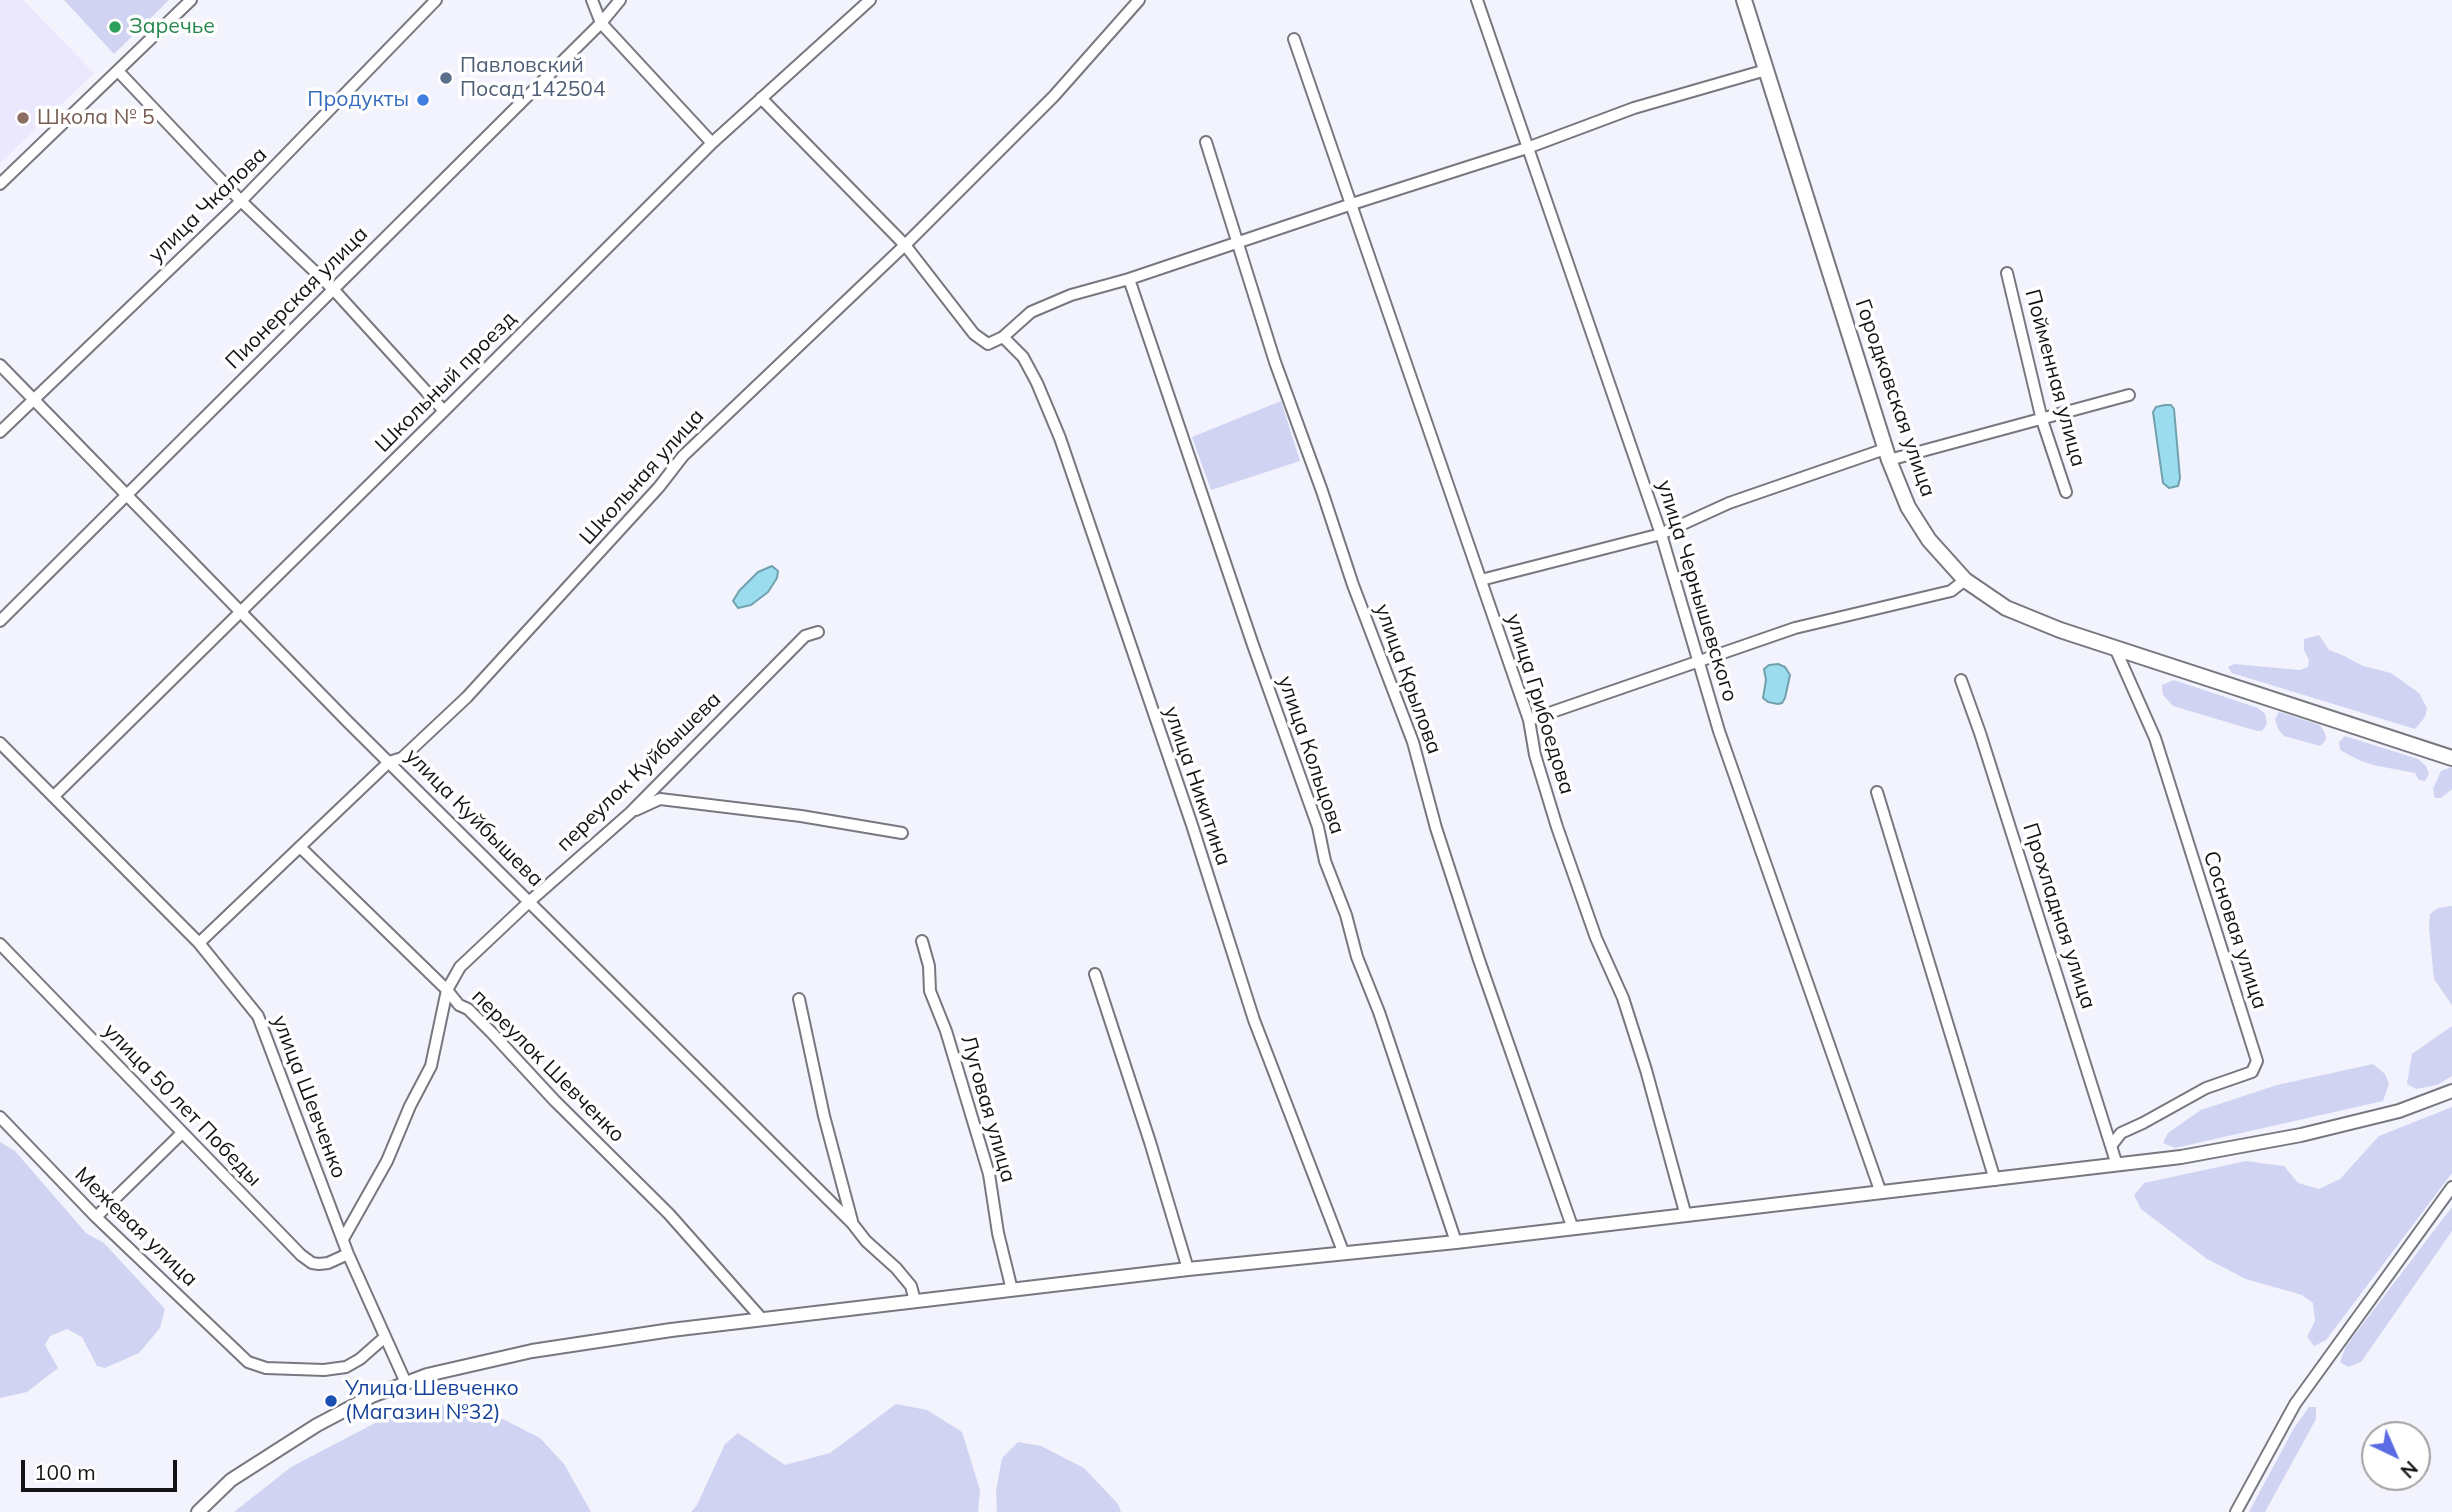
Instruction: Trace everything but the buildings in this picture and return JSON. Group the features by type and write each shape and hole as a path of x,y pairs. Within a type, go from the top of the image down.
{"main road":[{"name":"Городковская улица","path":"1744,0 1887,454 1915,518 1929,540 1965,580 2006,608 2060,631 2452,758"}],"street":[{"path":"0,184 191,0"},
{"name":"улица Чкалова","path":"0,432 241,201 436,0"},
{"path":"593,0 601,23 712,143"},
{"name":"Пионерская улица","path":"0,621 601,23 620,0"},
{"name":"Школьный проезд","path":"54,796 712,143 870,0"},
{"name":"Школьная улица","path":"199,943 389,762 402,758 467,696 659,487 683,456 905,245 1054,96 1139,0"},
{"name":"улица Чернышевского","path":"1477,0 1661,534 1699,663 1771,881 1817,1005 1881,1193"},
{"name":"улица Грибоедова","path":"1294,39 1529,720 1535,755 1596,938 1623,998 1646,1070 1686,1216"},
{"path":"761,98 905,245 974,334 988,344 1003,337 1031,313 1071,295 1129,279 1527,148 1634,108 1766,70"},
{"path":"118,71 241,201 332,289 444,411"},
{"name":"улица Крылова","path":"1206,142 1275,362 1353,586 1413,742 1436,828 1479,960 1573,1229"},
{"name":"Пойменная улица","path":"2007,273 2042,420 2066,492"},
{"name":"улица Кольцова","path":"1129,279 1252,645 1318,827 1325,861 1346,915 1357,957 1383,1024 1456,1242"},
{"name":"улица Никитина","path":"1003,337 1023,357 1060,438 1195,836 1254,1020 1344,1254"},
{"name":"улица Куйбышева","path":"0,365 389,762 896,1268 911,1286 915,1301"},
{"path":"1481,580 1661,534 1729,503 1887,454 2042,420 2130,395"},
{"path":"1529,720 1795,628 1951,591 1965,580"},
{"name":"переулок Куйбышева","path":"343,1240 387,1161 410,1106 431,1066 447,990 460,967 630,813 805,636 818,632"},
{"name":"Сосновая улица","path":"2111,1146 2121,1133 2143,1124 2207,1088 2252,1072 2257,1061 2155,738 2115,648"},
{"name":"Прохладная улица","path":"1961,680 2118,1165"},
{"name":"улица Шевченко","path":"0,743 199,943 258,1016 348,1254 406,1384"},
{"path":"1877,792 1995,1180"},
{"path":"630,813 660,799 801,816 902,833"},
{"name":"переулок Шевченко","path":"300,847 447,990 459,1005 468,1009 668,1214 762,1319"},
{"name":"Луговая улица","path":"922,941 929,966 930,991 946,1031 989,1174 998,1233 1012,1290"},
{"name":"улица 50 лет Победы","path":"0,944 301,1255 312,1263 319,1264 348,1254"},
{"path":"1095,974 1188,1269"},
{"path":"799,999 824,1116 852,1223"},
{"path":"198,1512 230,1480 317,1425 372,1396 427,1375 532,1350 762,1319 1188,1269 1573,1229 2181,1157 2301,1135 2399,1111 2452,1091"},
{"name":"Межевая улица","path":"0,1117 96,1217 248,1362 266,1368 324,1370 346,1367 360,1359 385,1337"},
{"path":"96,1217 182,1133"},
{"path":"2236,1512 2295,1404 2452,1187"}],"shaded area":[{"name":"Школа № 5","path":"0,0 23,0 94,73 0,163"},
{"name":"Заречье","path":"64,0 169,0 114,54"},
{"path":"1281,401 1300,461 1211,490 1192,437"},
{"path":"2171,405 2174,409 2180,478 2178,486 2169,488 2163,483 2153,412 2156,407"},
{"path":"772,566 778,571 777,578 768,592 751,605 738,608 733,601 739,591 758,572"},
{"path":"2319,635 2329,650 2363,666 2391,673 2419,693 2427,708 2425,717 2415,729 2232,673 2228,667 2234,664 2300,670 2308,667 2309,660 2304,650 2304,639"},
{"path":"1778,664 1785,667 1790,675 1785,698 1778,704 1763,698 1766,680 1764,669"},
{"path":"2174,680 2258,708 2265,714 2267,724 2262,731 2257,731 2173,706 2163,695 2162,685"},
{"path":"2279,712 2320,725 2326,740 2320,746 2284,736 2275,719"},
{"path":"2345,736 2418,759 2426,766 2429,774 2425,781 2419,780 2415,773 2359,760 2340,750 2339,742"},
{"path":"2452,767 2452,789 2441,798 2435,798 2433,789 2441,771"},
{"path":"2452,906 2452,1005 2434,979 2429,927 2430,914 2438,908"},
{"path":"2452,1026 2452,1076 2437,1085 2416,1089 2407,1084 2412,1054"},
{"path":"2373,1064 2385,1074 2389,1084 2383,1101 2175,1148 2163,1143 2168,1133 2201,1110 2277,1085"},
{"path":"2452,1107 2452,1173 2326,1340 2314,1346 2307,1337 2315,1321 2313,1303 2302,1295 2246,1279 2207,1259 2141,1209 2134,1195 2144,1183 2246,1161 2284,1166 2298,1183 2319,1189 2340,1179 2379,1136"},
{"path":"0,1142 15,1151 86,1233 104,1243 165,1309 160,1328 139,1353 105,1368 97,1366 82,1337 67,1329 50,1336 45,1345 58,1368 27,1392 0,1398"},
{"path":"2452,1207 2452,1231 2361,1362 2348,1367 2340,1362 2346,1346"},
{"path":"453,1403 487,1411 540,1438 564,1464 591,1512 234,1512 291,1467 381,1420"},
{"path":"896,1404 927,1410 962,1432 980,1490 978,1512 691,1512 697,1505 725,1444 738,1433 785,1465 830,1453"},
{"path":"2309,1407 2316,1407 2316,1419 2265,1512 2249,1512 2294,1428"},
{"path":"1018,1442 1041,1446 1084,1468 1118,1504 1121,1512 997,1512 996,1491 1002,1458"}],"place":[{"name":"Заречье","path":"115,27"},
{"name":"Павловский Посад 142504","path":"446,78"},
{"name":"Продукты","path":"423,100"},
{"name":"Школа № 5","path":"23,118"},
{"name":"Улица Шевченко (Магазин №32)","path":"331,1401"}]}
